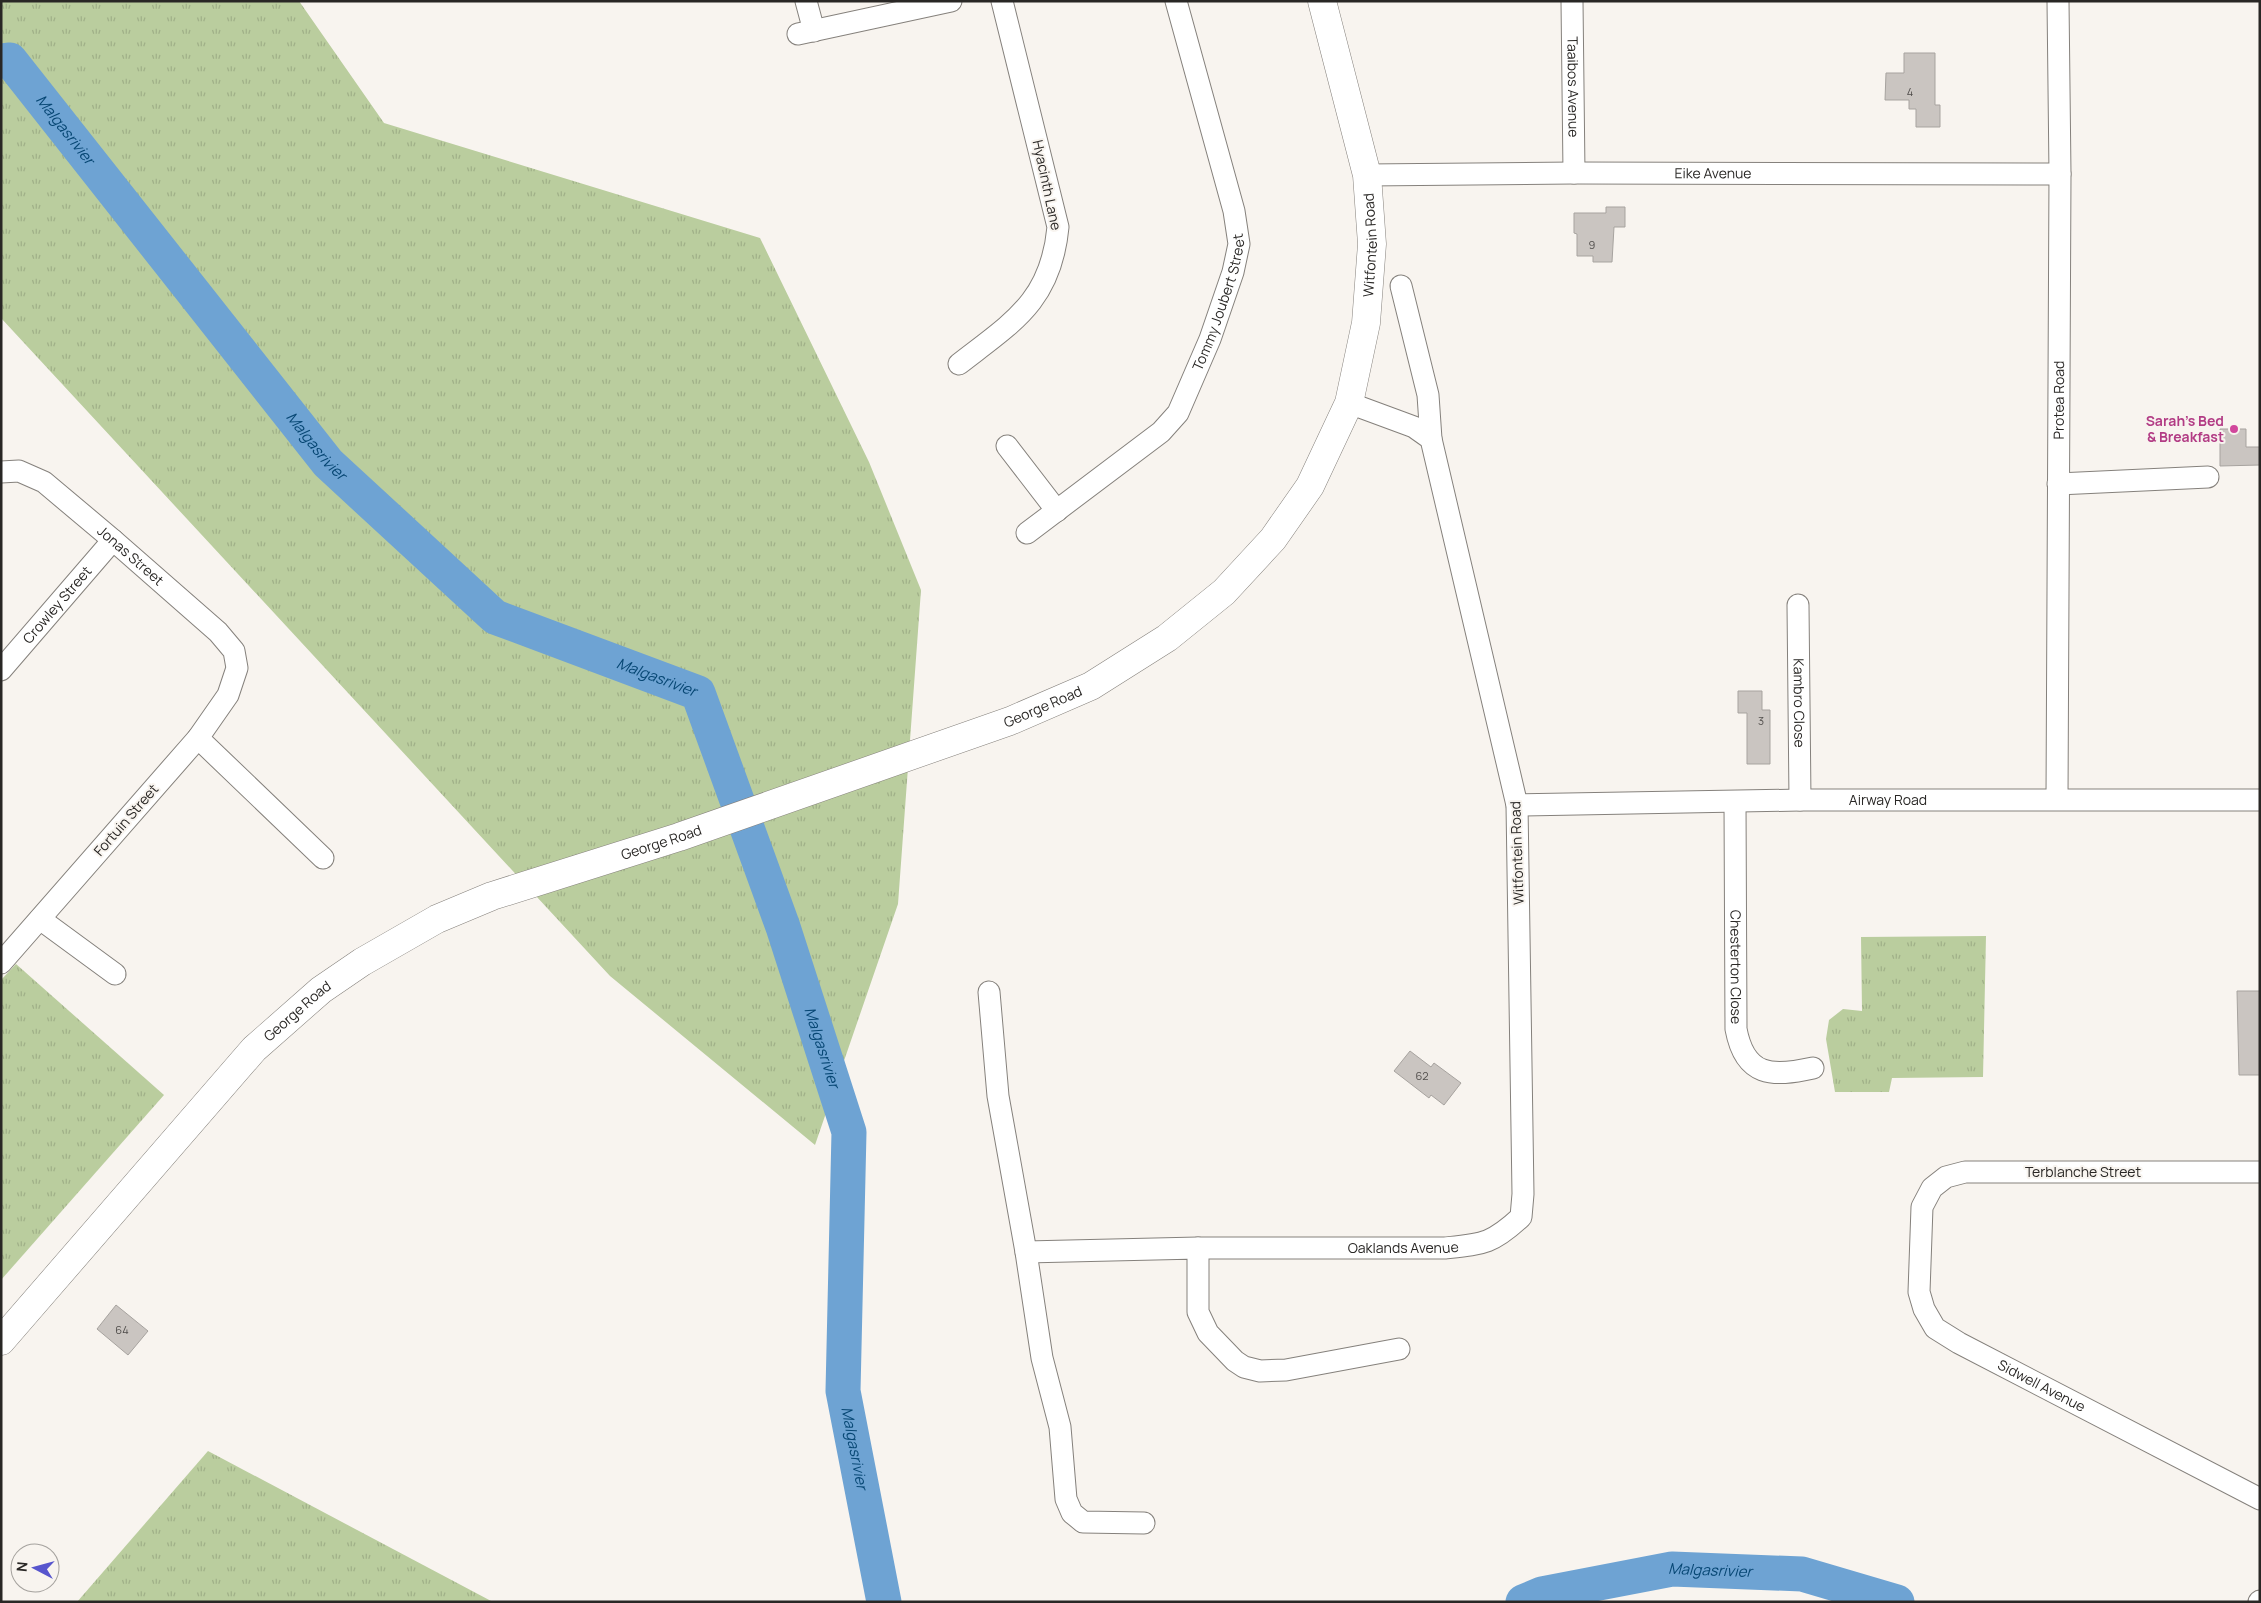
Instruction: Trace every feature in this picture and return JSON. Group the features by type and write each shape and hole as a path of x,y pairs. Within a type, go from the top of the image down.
{"main road":[{"name":"Witfontein Road","path":"1322,1 1367,175 1372,244 1366,323 1349,403"},
{"name":"George Road","path":"1,1341 235,1069 281,1023 321,990 362,962 404,937 467,906 553,876 679,837 1010,720 1091,686 1167,638 1224,592 1273,540 1310,486 1349,403"}],"street":[{"path":"806,1 806,32 948,2"},
{"name":"Hyacinth Lane","path":"959,364 1021,316 1041,287 1057,243 1058,227 1002,1"},
{"name":"Tommy Joubert Street","path":"1027,533 1161,432 1178,413 1210,339 1233,272 1239,244 1234,211 1176,1"},
{"name":"Taaibos Avenue","path":"1572,1 1574,173"},
{"name":"Protea Road","path":"2057,799 2060,174 2058,1"},
{"name":"Eike Avenue","path":"1367,175 1574,173 2060,174"},
{"name":"Witfontein Road","path":"1401,286 1428,395 1430,439 1517,805 1523,1194 1521,1217"},
{"path":"1349,403 1414,427 1430,439"},
{"path":"1007,446 1057,511"},
{"name":"Jonas Street","path":"1,472 19,472 44,482 114,540 218,632 234,651 237,668"},
{"path":"2058,484 2208,477"},
{"name":"Crowley Street","path":"1,670 114,540"},
{"name":"Kambro Close","path":"1798,605 1800,800"},
{"name":"Fortuin Street","path":"1,963 198,738 228,695 237,668"},
{"path":"198,738 323,858"},
{"name":"Airway Road","path":"1517,805 1800,800 2260,800"},
{"name":"Chesterton Close","path":"1735,802 1736,1029 1739,1048 1749,1062 1765,1071 1779,1074 1813,1068"},
{"path":"40,918 115,974"},
{"path":"989,992 998,1096 1026,1252 1042,1358 1060,1427 1066,1499 1072,1513 1083,1522 1144,1523"},
{"name":"Terblanche Street","path":"1922,1207 1932,1188 1946,1178 1965,1172 2260,1172"},
{"name":"Sidwell Avenue","path":"1922,1207 1919,1292 1924,1309 1935,1328 1959,1343 2260,1499"},
{"name":"Oaklands Avenue","path":"1026,1252 1198,1248 1445,1248 1482,1244 1496,1238 1521,1217"},
{"path":"1198,1248 1198,1312 1208,1333 1235,1361 1244,1367 1260,1371 1286,1370 1399,1349"}],"green space":[{"path":"1,1 299,1 384,123 760,238 869,462 921,590 898,904 815,1145 610,976 1,318"},
{"path":"1986,936 1983,1077 1892,1078 1889,1092 1835,1092 1826,1039 1829,1020 1843,1009 1862,1011 1861,937"},
{"path":"16,964 164,1095 1,1280 1,980"},
{"path":"208,1451 493,1602 77,1602"}],"building":[{"path":"1904,53 1935,53 1935,105 1940,105 1940,127 1916,127 1916,109 1909,109 1909,100 1885,100 1886,73 1904,73"},
{"path":"1606,207 1625,207 1625,227 1614,227 1612,262 1593,262 1593,256 1577,256 1577,234 1574,233 1574,213 1606,213"},
{"path":"2220,429 2246,429 2246,447 2260,447 2260,465 2220,466"},
{"path":"1738,691 1762,691 1762,710 1770,710 1770,764 1747,764 1747,713 1738,713"},
{"path":"2237,991 2260,991 2260,1075 2239,1075"},
{"path":"1410,1051 1431,1067 1434,1063 1461,1083 1444,1105 1431,1095 1429,1098 1394,1071"},
{"path":"116,1305 148,1331 128,1355 97,1329"}],"waterway":[{"name":"Malgasrivier","path":"1,61 10,60 328,463 495,617 698,693 783,927 849,1132 843,1391 884,1602"},
{"name":"Malgasrivier","path":"1523,1602 1542,1594 1672,1569 1802,1574 1897,1602"}],"place":[{"name":"Sarah's Bed & Breakfast","path":"2234,429"}]}
